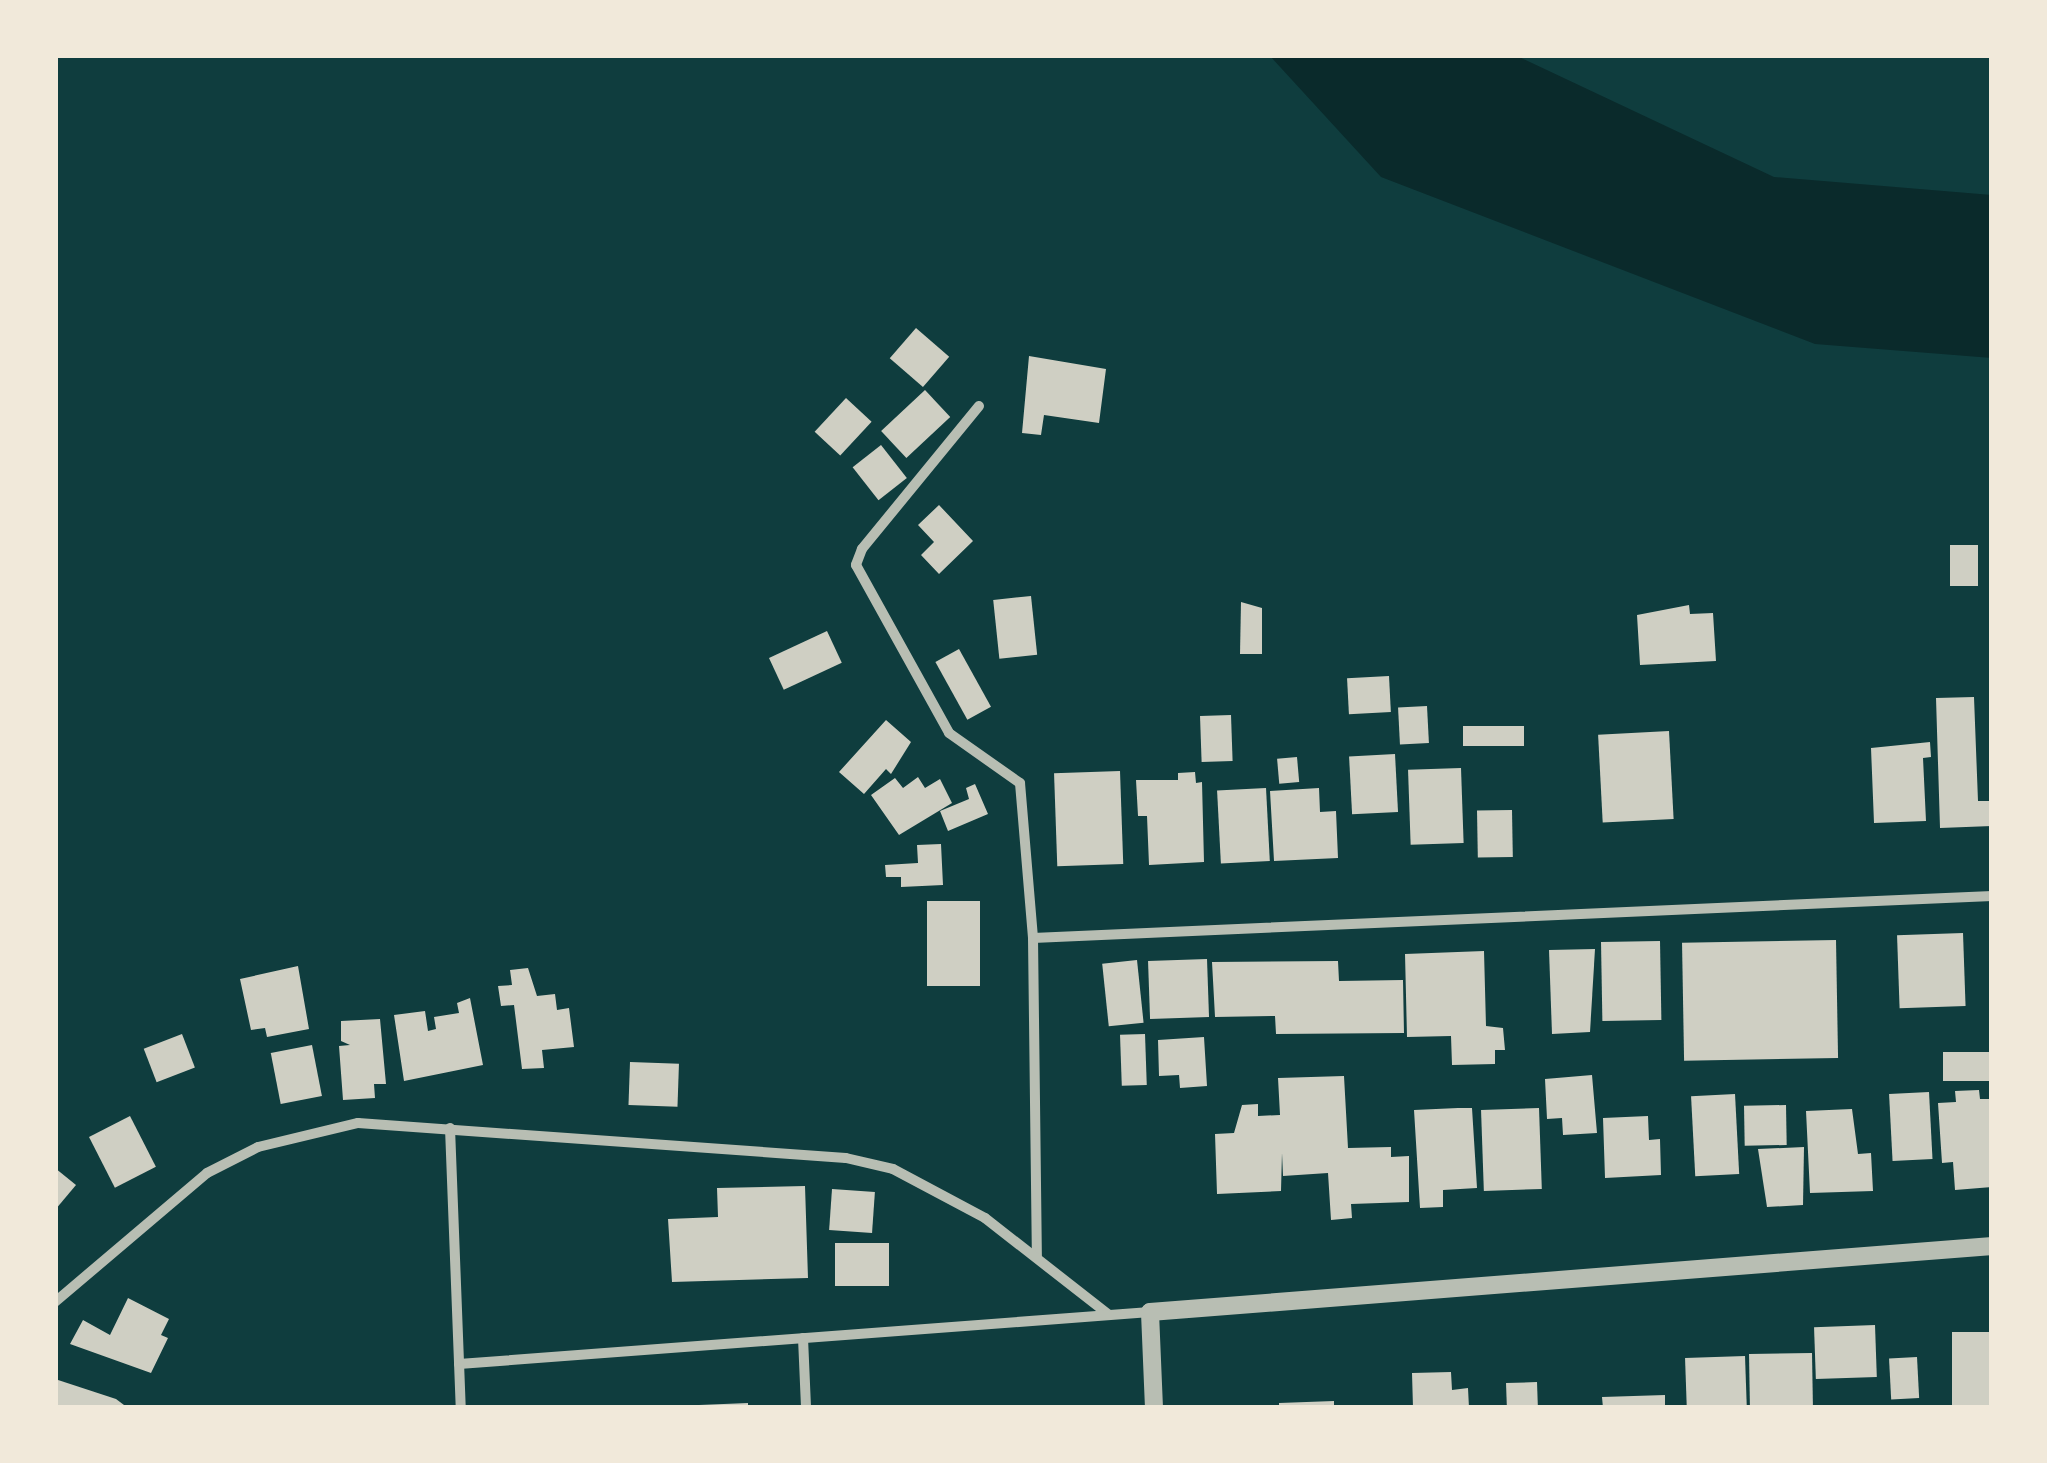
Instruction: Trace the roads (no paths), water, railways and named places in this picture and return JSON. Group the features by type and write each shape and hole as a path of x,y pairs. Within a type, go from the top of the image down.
{"street":[{"path":"979,406 862,550 856,565 949,732 1020,783 1034,938 1038,1257"},
{"path":"1034,938 1992,896"},
{"path":"55,1302 172,1198 258,1146 358,1123 846,1158 893,1168 985,1218 1109,1315"},
{"path":"450,1128 461,1408"},
{"path":"460,1364 1992,1246"},
{"path":"1150,1312 1154,1408"},
{"path":"803,1338 806,1408"}],"water":[{"path":"1269,55 1515,55 1774,177 1992,195 1992,358 1815,344 1381,177"}]}
